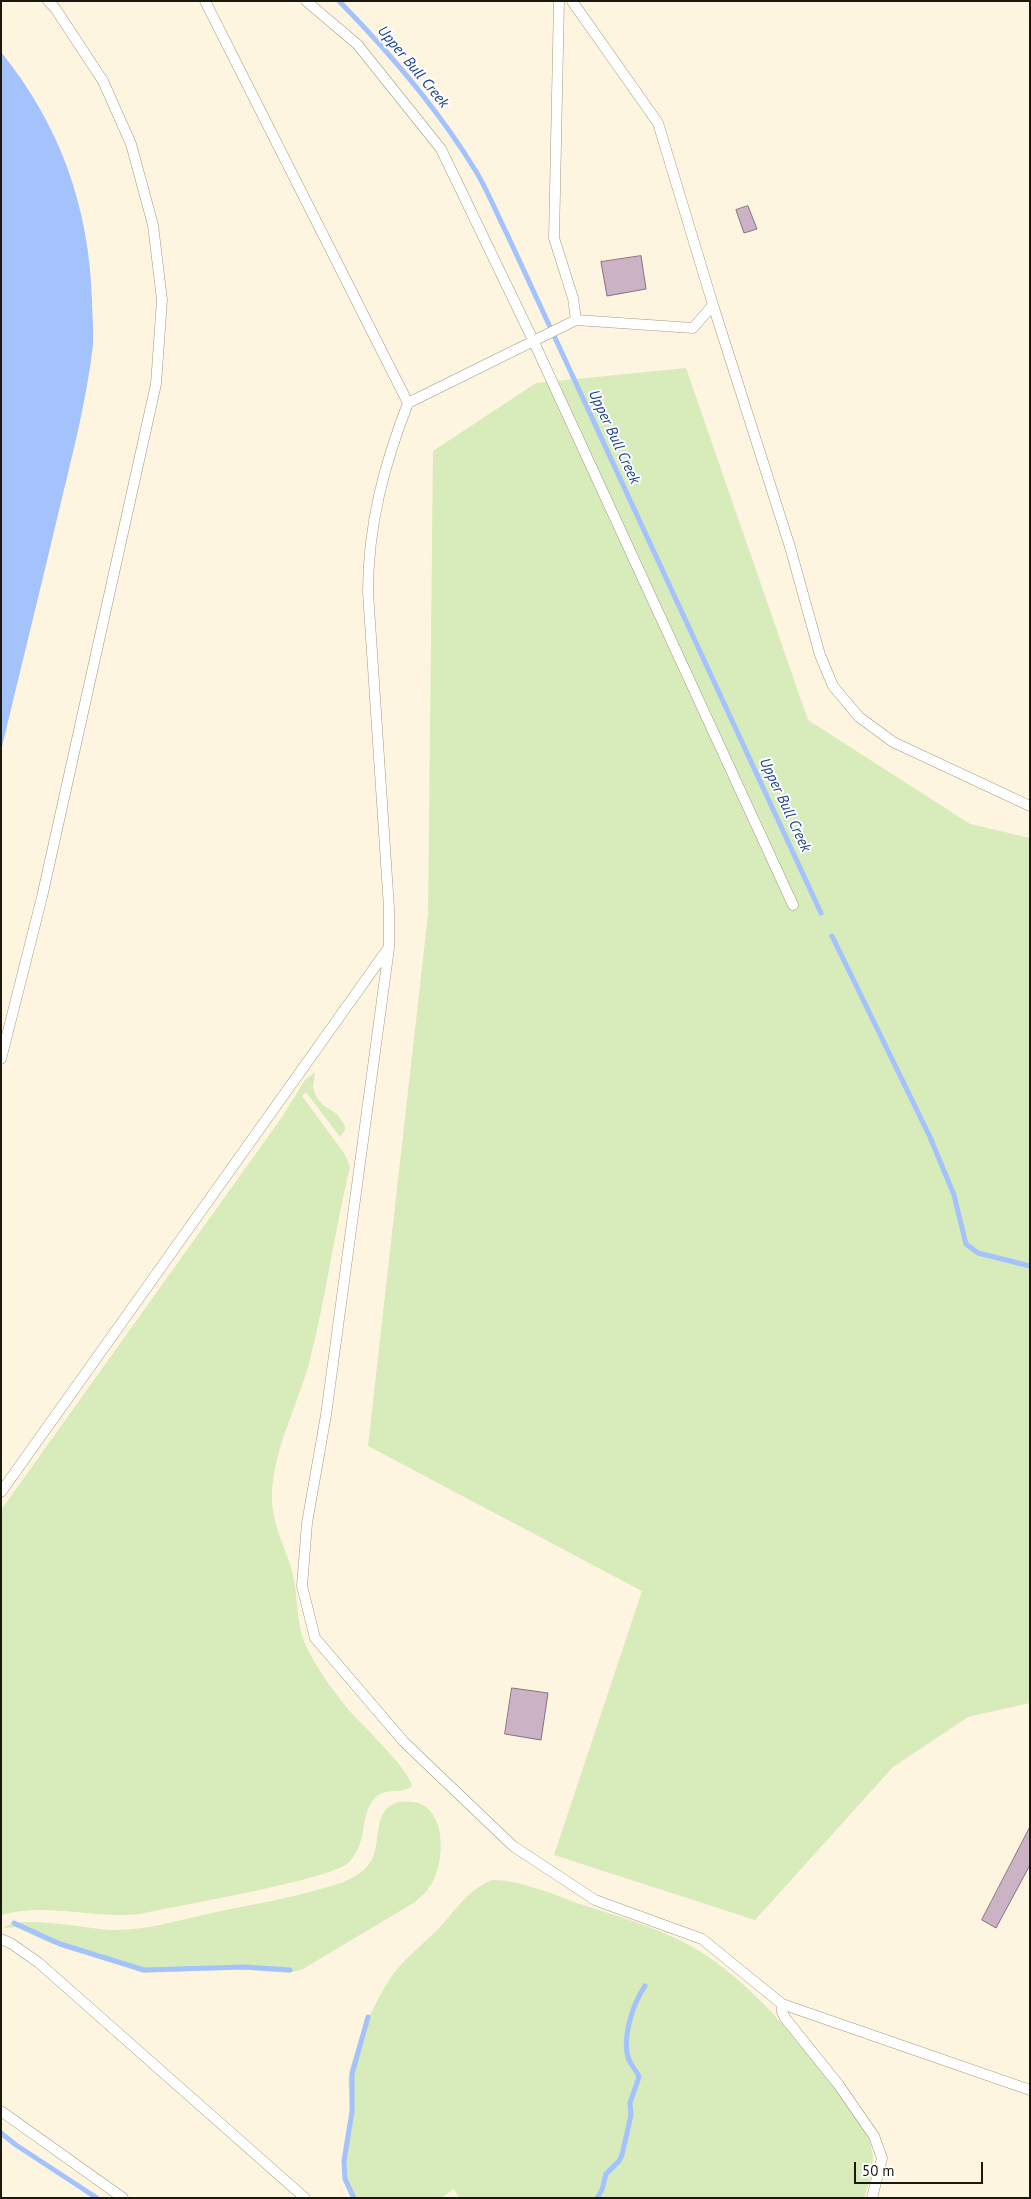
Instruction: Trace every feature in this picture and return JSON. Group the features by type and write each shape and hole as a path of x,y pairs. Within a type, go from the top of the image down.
{"lane":[{"path":"1,1059 42,897 156,384 162,300 153,225 131,144 104,82 48,1"},
{"path":"205,1 408,403"},
{"path":"306,1 357,44 441,150 537,338 793,905"},
{"path":"559,1 554,238 573,298 576,320"},
{"path":"572,1 658,123 713,305 790,547 820,655 832,686 859,717 893,742 1030,806"},
{"path":"713,305 693,328 576,320 408,403 383,475 373,516 368,556 368,592 389,908 389,948 326,1415 307,1523 302,1586 315,1638 404,1742 513,1846 595,1900 702,1939 782,2004 1030,2090"},
{"path":"1,1492 389,948"},
{"path":"1,1939 18,1947 39,1963 305,2198"},
{"path":"782,2004 782,2012 785,2018 838,2084 874,2136 882,2158 872,2198"},
{"path":"1,2111 123,2198"}],"green space":[{"path":"686,368 808,720 970,824 1030,838 1030,1703 968,1717 893,1767 755,1920 554,1855 642,1591 368,1446 428,914 433,451 536,383"},
{"path":"315,1072 313,1088 317,1098 323,1105 337,1114 345,1126 345,1130 340,1137 306,1092 302,1096 344,1153 350,1167 309,1363 276,1463 272,1498 274,1517 292,1571 299,1620 307,1648 336,1694 394,1758 403,1769 412,1786 408,1789 378,1795 369,1806 359,1846 349,1862 337,1869 314,1877 251,1892 140,1914 122,1915 36,1910 18,1911 1,1915 1,1510 282,1117 305,1080"},
{"path":"398,1802 421,1804 430,1810 436,1820 441,1843 440,1856 438,1868 429,1888 415,1902 303,1969 289,1973 234,1969 144,1973 50,1943 15,1927 3,1928 12,1924 38,1922 111,1930 136,1929 282,1899 331,1886 359,1874 369,1864 373,1857 381,1818 390,1806"},
{"path":"493,1880 536,1888 674,1937 704,1954 741,1982 789,2032 850,2107 865,2130 869,2138 873,2160 872,2172 864,2198 459,2198 454,2189 441,2198 351,2198 343,2177 342,2166 350,2112 349,2074 356,2049 367,2022 380,1996 399,1967 440,1927 470,1894"}],"water":[{"path":"1,52 40,108 68,168 85,232 90,265 93,345 77,434 1,751"}],"building":[{"path":"748,206 757,229 744,233 736,210"},
{"path":"641,256 646,289 607,296 601,262"},
{"path":"512,1688 548,1693 541,1740 505,1734"},
{"path":"1030,1827 1030,1865 996,1928 982,1920"}],"waterway":[{"name":"Upper Bull Creek","path":"339,1 413,83 447,127 481,180 821,913"},
{"name":"Upper Bull Creek","path":"832,936 930,1137 954,1195 966,1244 978,1253 1030,1266"},
{"path":"14,1923 60,1944 144,1970 245,1967 290,1970"},
{"path":"597,2198 602,2190 606,2174 619,2161 622,2155 631,2115 630,2103 639,2077 629,2060 626,2042 627,2032 636,2002 645,1986"},
{"path":"354,2198 345,2179 344,2161 352,2112 352,2074 368,2017"},
{"path":"1,2133 16,2145 97,2198"}]}
